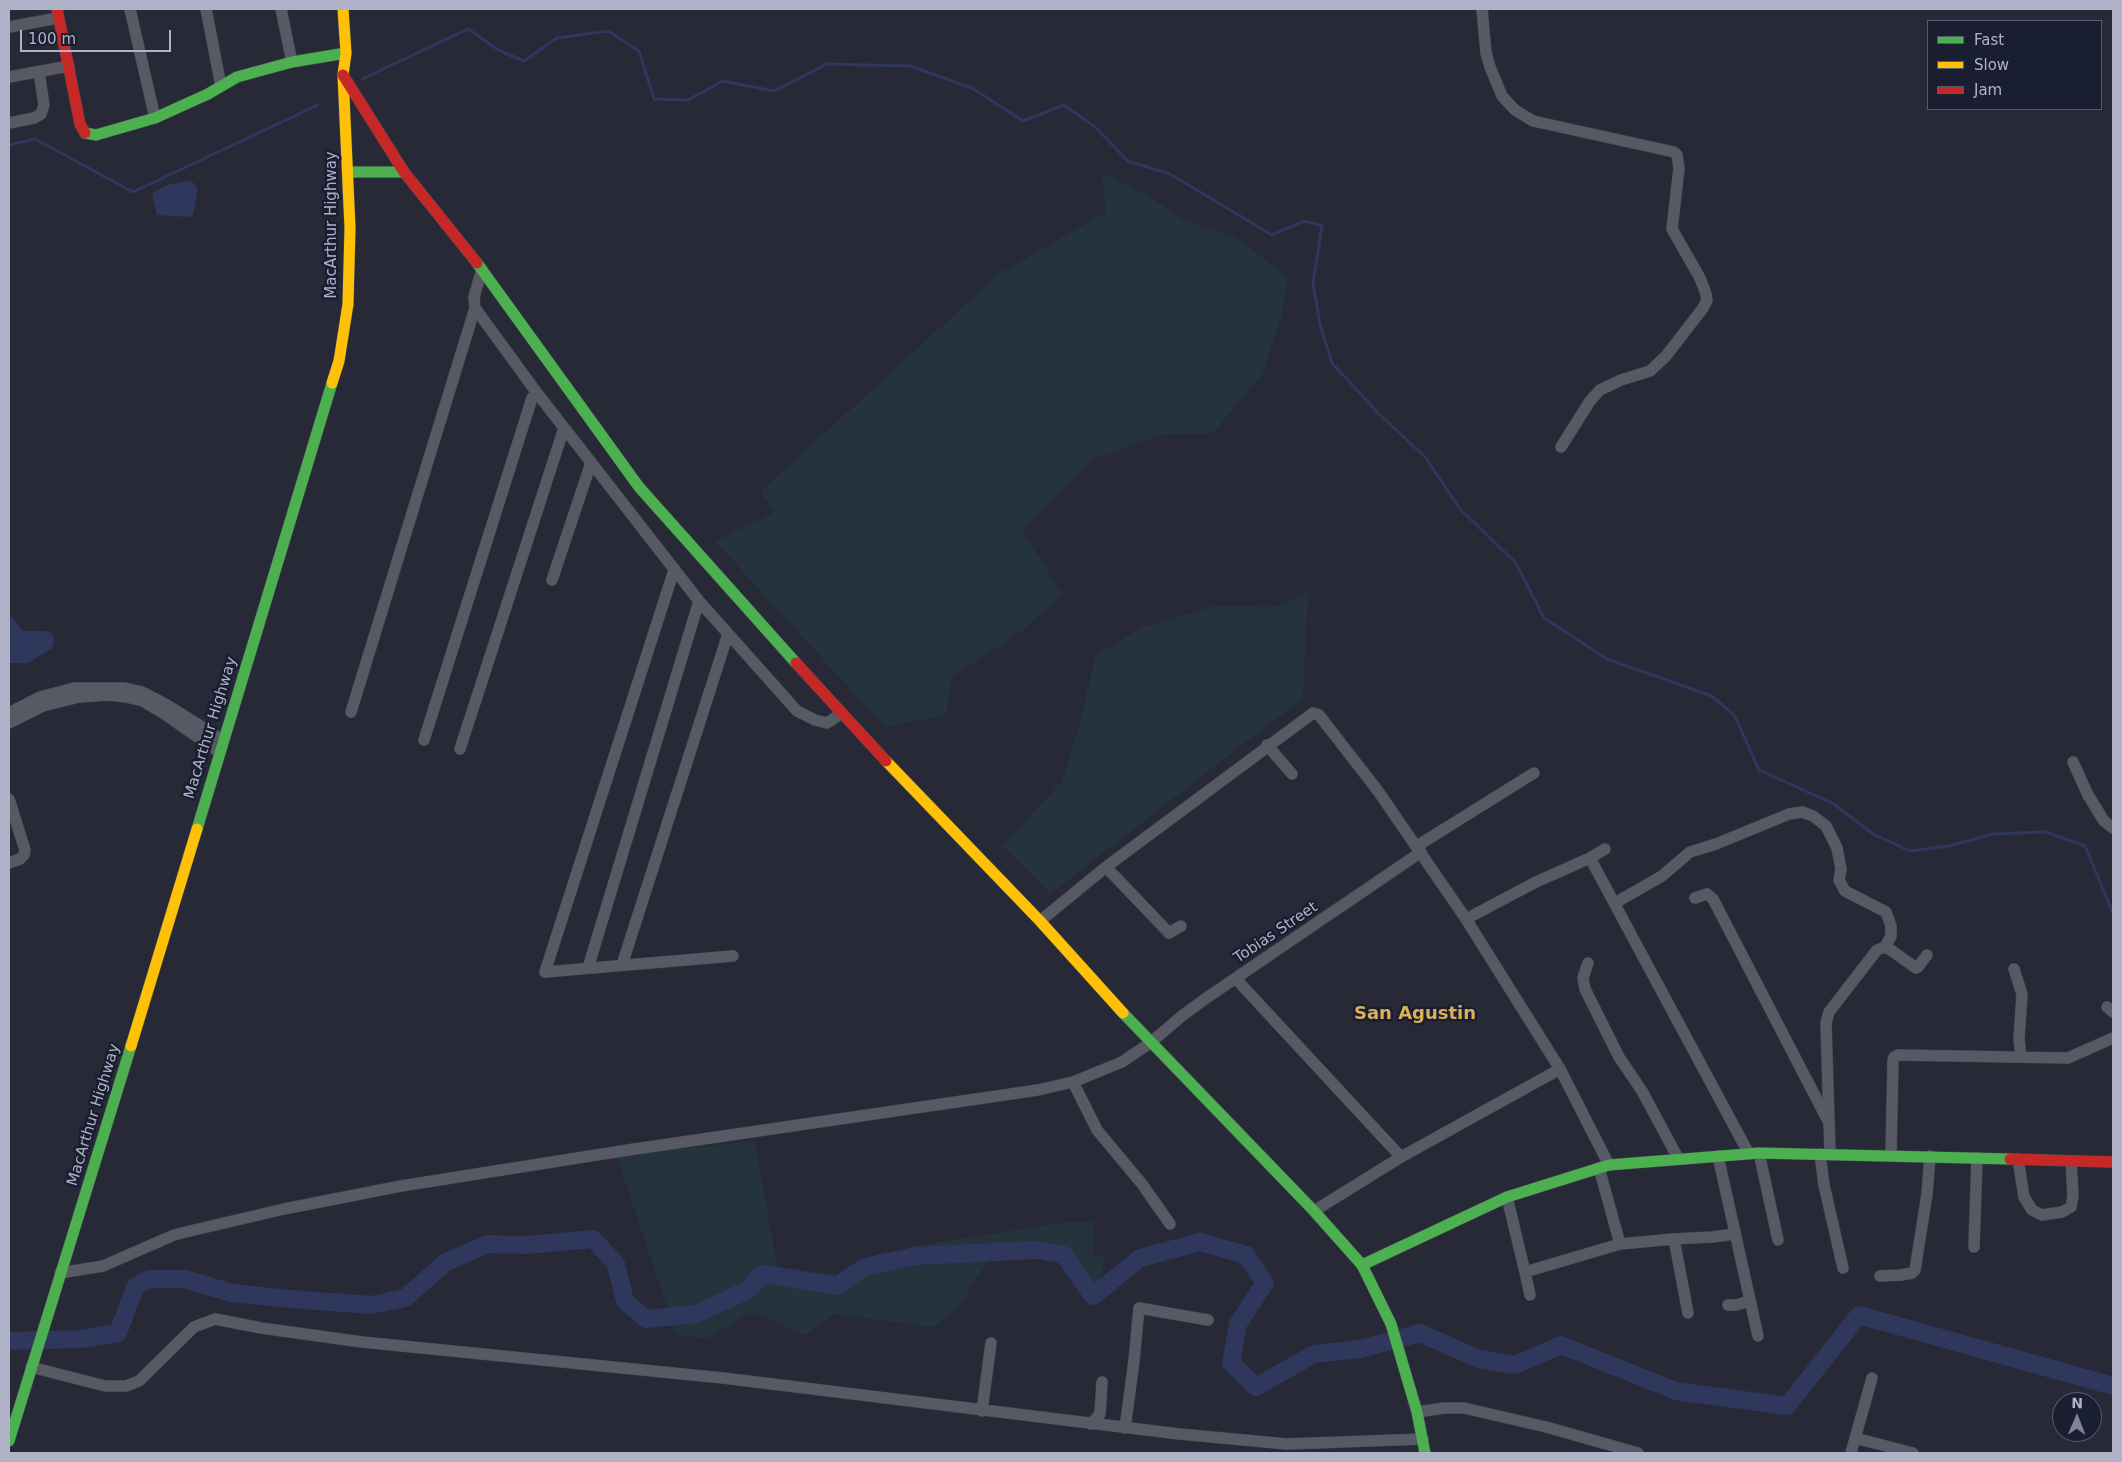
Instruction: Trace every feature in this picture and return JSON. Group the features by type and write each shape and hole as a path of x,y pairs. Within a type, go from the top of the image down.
{"main road":[{"name":"MacArthur Highway","path":"9,1441 128,1057 339,361 348,304 350,228 344,75 346,53 343,9"},
{"path":"58,13 80,124 85,133 96,136 155,118 237,77 292,62 346,53"},
{"path":"344,75 404,172 482,269 639,487 842,713 1040,921 1150,1043 1314,1211 1362,1265 1391,1324 1417,1412 1425,1453"},
{"path":"348,172 404,172"},
{"path":"1362,1265 1507,1197 1604,1166 1678,1158 1754,1154 1891,1155 2113,1162"}],"street":[{"path":"130,9 155,118"},
{"path":"206,9 221,86"},
{"path":"281,9 292,62"},
{"path":"1482,9 1486,53 1490,67 1502,96 1515,110 1533,121 1667,151 1677,155 1679,168 1672,229 1700,278 1706,294 1707,300 1703,308 1666,356 1650,371 1621,380 1600,390 1590,401 1562,447"},
{"path":"9,27 58,13"},
{"path":"9,78 69,66"},
{"path":"9,123 34,118 41,114 44,105 39,72"},
{"path":"351,712 475,308 474,297 482,269"},
{"path":"475,308 537,393 674,570 699,601 797,711 815,720 827,723 842,713"},
{"path":"424,740 532,398 537,393"},
{"path":"460,749 564,428"},
{"path":"552,580 591,463"},
{"path":"674,570 545,972 732,956"},
{"path":"588,968 699,601"},
{"path":"622,965 728,634"},
{"path":"9,713 42,702 108,695 143,702 165,709 223,740"},
{"path":"9,723 42,702"},
{"path":"165,709 220,752"},
{"path":"1040,921 1106,867 1308,715 1313,713 1319,715 1378,791 1419,849 1466,919 1560,1069 1604,1166 1620,1244"},
{"path":"1267,746 1292,774"},
{"path":"2073,762 2088,795 2104,821 2113,828"},
{"name":"Tobias Street","path":"60,1274 108,1264 174,1235 190,1230 401,1186 628,1150 1038,1090 1073,1082 1122,1062 1150,1043 1183,1015 1419,849 1534,773"},
{"path":"9,799 25,850 20,858 9,863"},
{"path":"1615,903 1646,887 1690,852 1716,844 1789,814 1802,812 1813,816 1826,826 1837,848 1841,869 1839,880 1845,891 1886,912 1891,926 1891,936 1885,948"},
{"path":"1466,919 1544,878 1605,850"},
{"path":"1590,858 1754,1154 1778,1240"},
{"path":"1106,867 1169,933 1181,926"},
{"path":"1695,898 1707,894 1712,899 1829,1123"},
{"path":"1844,1268 1824,1186 1825,1154 1829,1123 1826,1016 1877,950 1885,948 1916,968 1927,955"},
{"path":"1588,963 1583,978 1585,989 1619,1057 1642,1091 1678,1158"},
{"path":"2014,969 2022,994 2019,1039 2021,1057"},
{"path":"1236,979 1401,1157"},
{"path":"1891,1155 1894,1057 1898,1055 2068,1058 2113,1038"},
{"path":"1314,1211 1401,1157 1560,1069"},
{"path":"1073,1082 1096,1130 1142,1184 1170,1224"},
{"path":"1718,1156 1758,1336"},
{"path":"1880,1276 1901,1275 1912,1273 1915,1270 1927,1194 1930,1156"},
{"path":"1974,1247 1977,1158"},
{"path":"2018,1159 2024,1198 2032,1210 2042,1215 2062,1212 2071,1207 2073,1196 2071,1161"},
{"path":"1507,1197 1530,1295"},
{"path":"1525,1272 1620,1244 1736,1234"},
{"path":"1674,1238 1688,1313"},
{"path":"1728,1304 1736,1305 1750,1301"},
{"path":"1125,1428 1139,1308 1208,1320"},
{"path":"32,1363 104,1386 126,1386 139,1381 194,1327 215,1319 261,1328 362,1342 723,1378 1125,1428 1287,1444 1423,1439"},
{"path":"982,1411 990,1343"},
{"path":"1851,1453 1872,1378"},
{"path":"1091,1424 1100,1414 1102,1382"},
{"path":"1417,1412 1444,1408 1464,1408 1546,1427 1635,1453"},
{"path":"1855,1438 1913,1453"}],"shaded area":[{"path":"1102,172 1156,201 1181,219 1236,237 1288,278 1282,314 1263,373 1213,433 1160,435 1091,460 1023,531 1063,595 1019,633 952,677 946,715 885,727 715,541 774,513 761,491 999,274 1106,212"},
{"path":"1308,592 1303,698 1050,894 1003,846 1062,781 1079,725 1096,655 1143,627 1214,606 1274,607"},
{"path":"755,1141 777,1266 840,1276 860,1262 916,1246 1060,1223 1094,1221 1093,1255 1106,1257 1093,1300 1062,1258 1037,1253 987,1262 957,1309 933,1327 835,1314 805,1335 751,1311 706,1339 676,1334 616,1155"}],"water":[{"path":"190,181 195,184 198,190 193,214 189,217 157,215 152,193 167,185"},
{"path":"9,617 12,617 23,631 47,631 53,634 52,648 28,663 9,663"}],"waterway":[{"path":"362,79 468,29 500,51 524,61 557,38 608,31 639,51 654,99 688,100 723,81 774,91 827,64 910,66 972,88 1023,121 1064,105 1095,127 1128,161 1170,174 1272,235 1304,221 1322,226 1313,283 1320,325 1332,363 1379,414 1425,457 1460,509 1516,563 1544,618 1607,659 1712,696 1735,716 1759,770 1834,804 1873,834 1910,851 1949,846 1992,834 2046,832 2085,846 2113,913"},
{"path":"9,145 35,139 133,192 318,105"},
{"path":"9,1341 80,1339 118,1333 135,1287 149,1279 185,1279 232,1293 371,1305 405,1298 446,1262 488,1244 527,1245 593,1239 616,1264 625,1301 646,1319 696,1314 748,1290 762,1274 837,1286 865,1267 915,1256 1037,1250 1064,1255 1093,1296 1140,1258 1200,1242 1246,1255 1265,1283 1238,1324 1231,1363 1256,1387 1314,1354 1360,1349 1420,1333 1479,1359 1515,1365 1561,1345 1676,1391 1787,1406 1859,1315 2113,1386"}],"traffic: fast":[{"path":"85,133 96,135 155,118 208,94 237,77 292,62 346,53"},
{"path":"348,172 404,172"},
{"path":"477,263 639,487 796,663"},
{"path":"197,829 332,383"},
{"path":"1123,1013 1314,1211 1362,1265 1391,1324 1417,1412 1425,1453"},
{"path":"9,1441 131,1046"},
{"path":"1362,1265 1507,1197 1609,1165 1759,1153 2010,1159"}],"traffic: slow":[{"path":"332,383 339,361 348,304 350,228 343,75 346,53 343,9"},
{"path":"886,761 1040,921 1123,1013"},
{"path":"131,1046 197,829"}],"traffic: jam":[{"path":"57,9 80,124 85,133"},
{"path":"343,75 404,172 477,263"},
{"path":"796,663 886,761"},
{"path":"2010,1159 2113,1162"}],"district":[{"name":"San Agustin","path":"1415,1014"}]}
